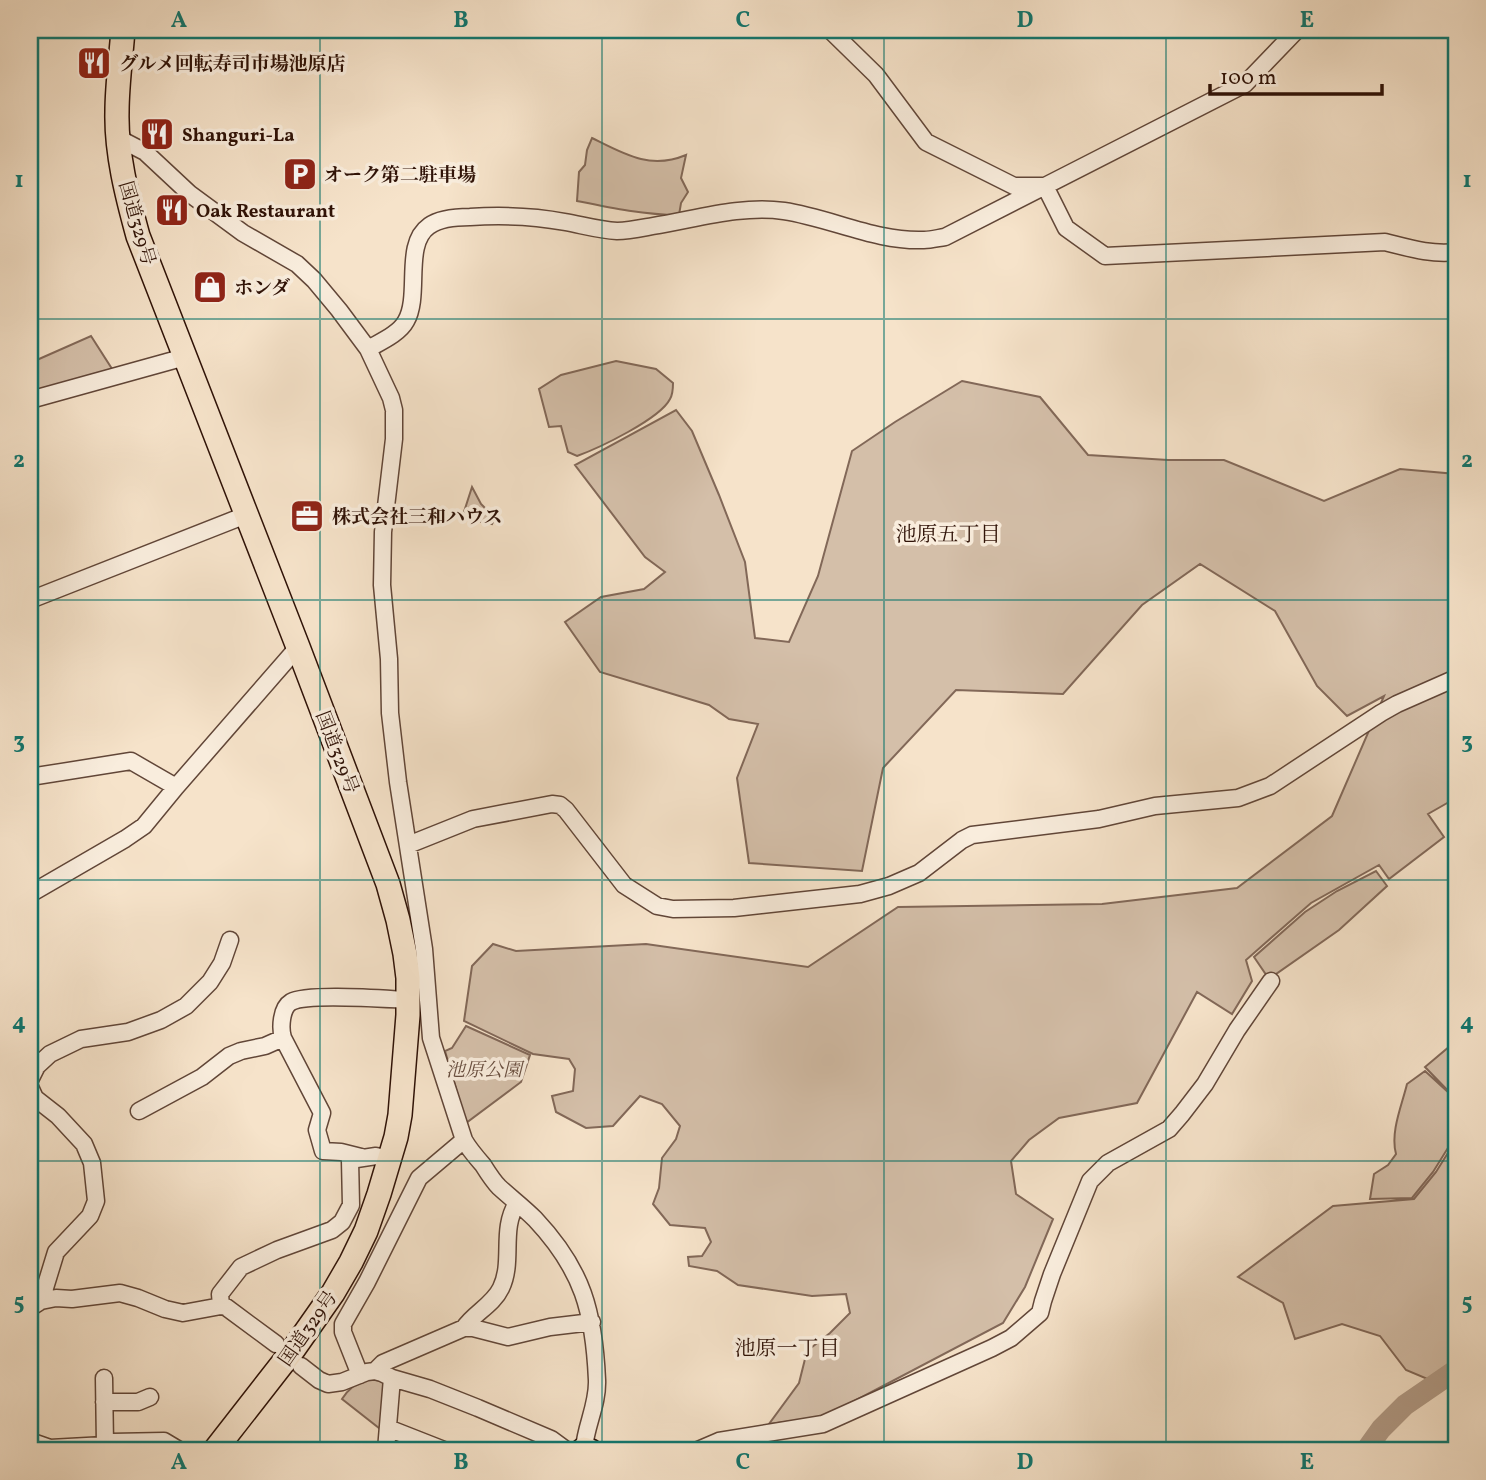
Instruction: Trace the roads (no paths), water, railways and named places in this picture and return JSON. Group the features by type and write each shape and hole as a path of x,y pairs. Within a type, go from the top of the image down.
{"highway":[{"name":"国道329号","path":"123,30 117,113 118,138 128,199 138,236 298,647 388,884 398,920 414,952 400,1115 390,1159 366,1231 333,1293 293,1350 215,1450"}],"street":[{"path":"830,30 876,75 926,142 1014,186 1045,187"},
{"path":"368,349 396,332 405,323 411,307 416,244 429,226 442,220 488,215 521,216 620,231 743,210 767,210 801,214 903,239 945,237 1245,84 1297,30"},
{"path":"118,138 145,152 180,185 243,233 297,264 314,280 368,349 388,390 394,410 394,439 383,532 382,585 389,659 390,713 408,845 414,952 431,1038 464,1140 497,1185 533,1217 554,1241 576,1273 587,1302 592,1322 598,1383 594,1409 581,1450 430,1390 368,1373 343,1332 344,1324 419,1178 464,1140"},
{"path":"1045,187 1066,228 1105,256 1385,242 1429,253 1456,252"},
{"path":"30,400 185,357"},
{"path":"30,600 246,515"},
{"path":"30,894 144,826 298,647"},
{"path":"408,845 473,819 552,804 560,805 566,810 624,886 657,906 673,909 734,908 860,894 889,886 919,873 972,835 1099,819 1155,806 1238,798 1270,786 1381,713 1456,678"},
{"path":"30,777 131,761 176,787"},
{"path":"30,1080 37,1066 50,1054 80,1040 128,1032 161,1020 186,1006 210,982 222,963 230,940"},
{"path":"698,1450 719,1441 823,1424 1011,1338 1041,1313 1052,1273 1090,1181 1108,1163 1169,1129 1205,1084 1237,1030 1271,981"},
{"path":"361,1157 323,1151 317,1130 322,1113 283,1038 281,1030 284,1012 294,1001 326,997 408,1000"},
{"path":"139,1111 202,1077 229,1056 283,1038"},
{"path":"30,1087 35,1098 58,1116 84,1144 92,1163 96,1201 90,1216 56,1252 35,1305 120,1293 183,1313 221,1306 276,1344"},
{"path":"221,1306 220,1294 242,1267 277,1250 332,1230 342,1222 351,1205 350,1160 376,1156 390,1159"},
{"path":"464,1328 501,1289 506,1274 510,1214 517,1203"},
{"path":"302,1366 328,1384 342,1382 368,1373 383,1363 464,1328 508,1337 550,1327 592,1322"},
{"path":"103,1447 104,1378"},
{"path":"386,1450 392,1378"},
{"path":"104,1402 138,1402 150,1397"},
{"path":"388,1428 444,1450"},
{"path":"30,1441 50,1448 103,1447 112,1442 164,1441 179,1450"}],"waterway":[{"path":"1366,1450 1381,1429 1405,1405 1456,1370"}],"place":[{"name":"グルメ回転寿司市場池原店","path":"94,63"},
{"name":"Shanguri-La","path":"157,134"},
{"name":"オーク第二駐車場","path":"300,174"},
{"name":"Oak Restaurant","path":"172,210"},
{"name":"ホンダ","path":"210,287"},
{"name":"株式会社三和ハウス","path":"307,516"}],"district":[{"name":"池原五丁目","path":"948,534"},
{"name":"池原一丁目","path":"787,1348"}],"park label":[{"name":"池原公園","path":"484,1069"}]}
